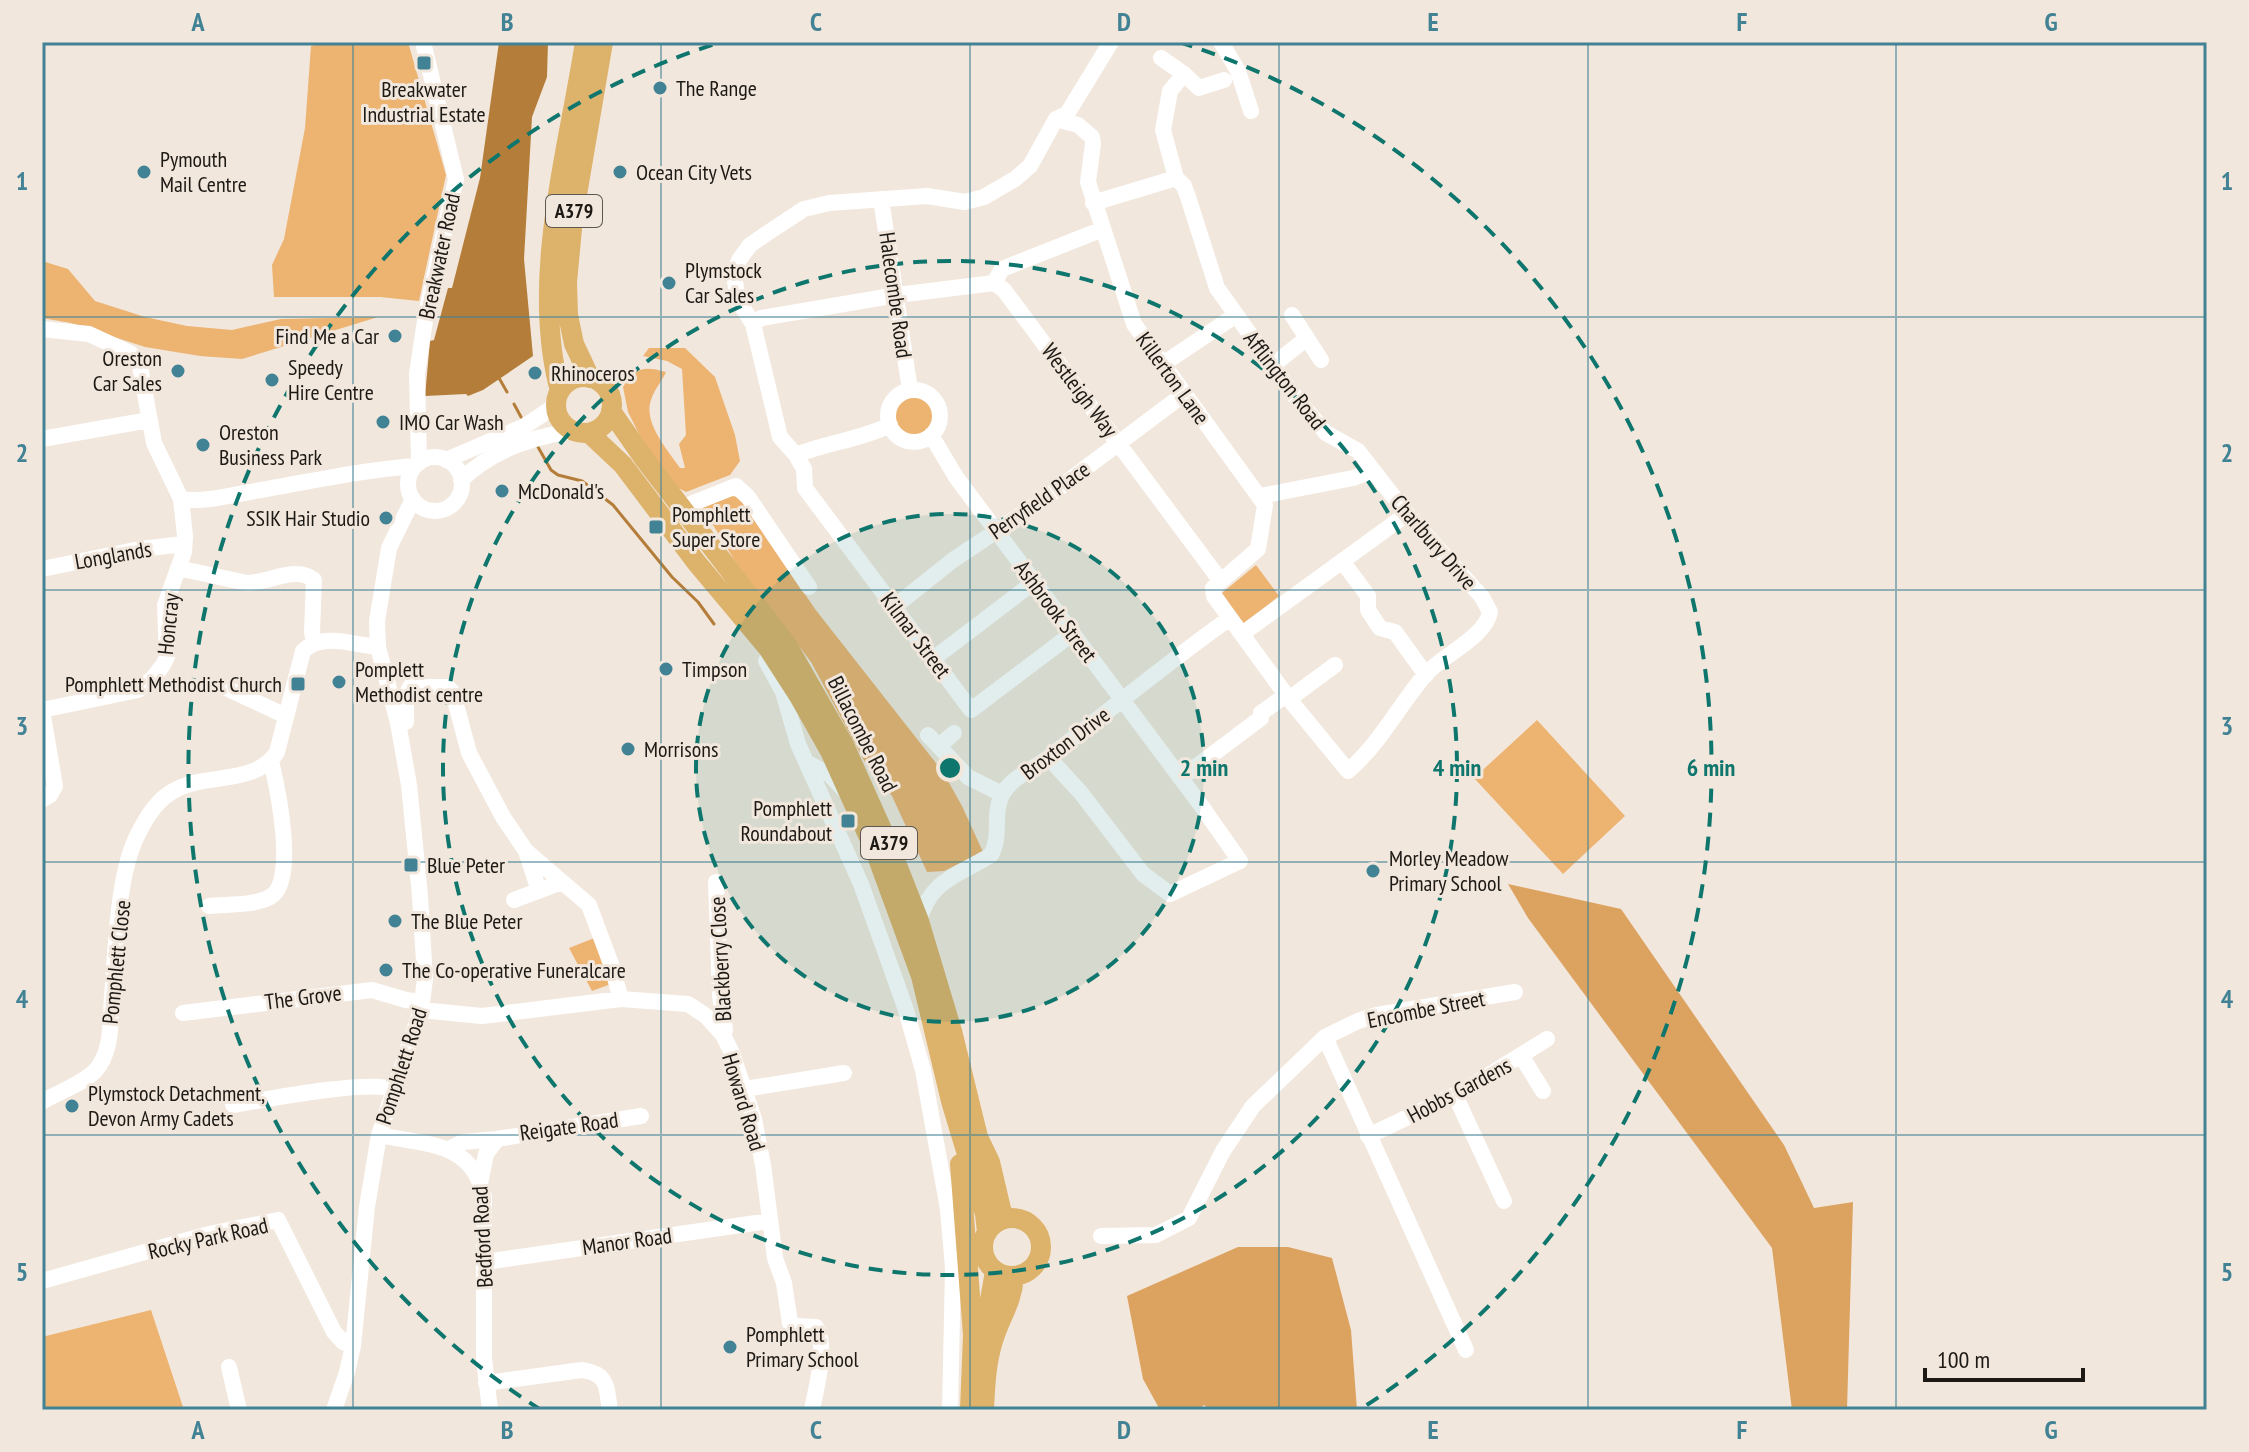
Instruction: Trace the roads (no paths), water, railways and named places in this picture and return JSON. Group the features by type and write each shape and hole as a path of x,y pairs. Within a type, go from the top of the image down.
{"main road":[{"name":"A379","path":"585,42 564,221 568,315 574,344 590,378 608,390 612,400 611,411"},
{"name":"A379","path":"580,432 557,416 549,285 603,42"},
{"path":"558,398 570,381 580,377 590,378"},
{"path":"580,432 599,429 607,422 611,411"},
{"name":"Billacombe Road","path":"611,411 681,508 765,615 816,692 872,804 919,921 952,1031 978,1137 990,1162 1002,1213 1007,1217"},
{"name":"Billacombe Road","path":"580,432 623,465 747,626 768,648 830,751 854,801 921,976 951,1101 985,1214 987,1232 984,1255 1005,1274 1012,1298 992,1342 984,1410"},
{"name":"Billacombe Road","path":"951,1101 965,1205 973,1335 971,1410"},
{"path":"987,1232 998,1221 1017,1217 1033,1226 1042,1243 1038,1262 1032,1269 1005,1274"},
{"name":"Billacombe Road","path":"971,1410 1005,1274"}],"street":[{"name":"Breakwater Road","path":"417,464 417,374 426,314 456,179 423,42"},
{"path":"1103,229 1002,269 994,283 897,295 761,318 753,324 734,291 734,275 739,260 750,245 804,209 829,203 927,196 965,202 984,197 1015,179 1030,166 1056,119 1067,114 1111,42"},
{"path":"1221,42 1238,71 1251,111"},
{"path":"1161,58 1199,88 1224,80"},
{"name":"Afflington Road","path":"1184,74 1170,91 1163,130 1176,178 1184,186 1217,288 1326,433 1358,451 1373,471"},
{"name":"Killerton Lane","path":"1056,119 1078,125 1092,137 1088,182 1134,324 1260,496"},
{"path":"1093,203 1176,178"},
{"name":"Halecombe Road","path":"881,199 910,390"},
{"name":"Westleigh Way","path":"994,283 1004,290 1220,580"},
{"name":"Afflington Road","path":"1163,364 1236,315"},
{"path":"1292,315 1321,360"},
{"name":"Kilmar Street","path":"753,324 780,437 804,469 805,488 971,710 1073,633"},
{"name":"Honcray","path":"42,329 89,334 130,353 139,361 154,443 181,506 185,540 165,605 167,657 153,678 138,690 42,710"},
{"path":"1273,365 1307,338"},
{"path":"910,390 926,393 937,405 939,421 925,440 910,442 897,435 890,425 888,416 892,402 910,390"},
{"name":"Perryfield Place","path":"894,607 1184,394"},
{"path":"181,506 191,501 417,464 425,459 443,459 525,426 558,398"},
{"path":"42,439 149,420"},
{"path":"381,469 428,510 436,511 451,505 460,493 459,472 443,459 418,425"},
{"path":"796,455 836,442 860,439 890,425"},
{"path":"461,480 477,465 522,443 535,438 580,432"},
{"name":"Ashbrook Street","path":"931,435 952,471 995,531 1240,861 1170,894 1143,874 1081,793 1049,758"},
{"path":"410,493 417,464"},
{"path":"1288,697 1214,596 1213,588 1255,554 1265,505 1260,496 1353,478 1373,471"},
{"name":"Charlbury Drive","path":"1288,697 1348,771 1385,732 1426,675 1488,620 1490,612 1482,597 1407,514 1373,471"},
{"path":"681,508 736,486 748,497 809,587"},
{"name":"Pomphlett Road","path":"334,1410 353,1346 367,1207 379,1135 422,1006 425,979 409,785 398,723 378,647 377,621 389,548 410,493"},
{"path":"397,533 428,510"},
{"path":"1242,634 1407,514"},
{"name":"Longlands","path":"42,569 185,540"},
{"path":"1342,561 1368,596 1368,610 1380,628 1395,632 1426,675"},
{"path":"178,568 247,583 299,572 307,574 314,580 314,642"},
{"path":"933,659 1034,582"},
{"name":"Broxton Drive","path":"936,887 991,855 996,846 995,814 1002,794 1021,776 1125,704 1182,652 1230,618"},
{"name":"Billacombe Road","path":"747,626 783,692 798,744 861,884 905,1007 923,1070 948,1209 953,1268 950,1410"},
{"path":"209,906 228,910 272,897 279,889 284,843 281,807 271,761 277,752 303,651 314,642 329,640 378,647"},
{"path":"1181,778 1261,718 1261,713 1335,665"},
{"path":"224,687 286,716"},
{"path":"398,723 406,722 406,695 410,687 448,687 453,693 469,753 503,817 526,851 589,905 621,999"},
{"path":"42,710 55,786 50,795 42,800"},
{"path":"954,733 934,741 968,777 1002,794"},
{"name":"Pomphlett Close","path":"44,1097 94,1073 108,1046 122,897 129,857 136,836 149,814 164,796 188,785 244,774 271,761"},
{"name":"Billacombe Road","path":"806,762 830,775 854,801"},
{"path":"526,851 539,891"},
{"path":"900,871 917,884 936,887"},
{"path":"514,900 562,882"},
{"name":"Blackberry Close","path":"716,882 723,1035"},
{"path":"919,921 925,900 936,887"},
{"name":"The Grove","path":"183,1013 372,990 422,1006"},
{"name":"Encombe Street","path":"1101,1236 1156,1235 1189,1218 1223,1151 1253,1106 1325,1037 1377,1015 1515,992"},
{"name":"Howard Road","path":"422,1006 482,1016 621,999 688,1004 706,1016 723,1035 745,1089 763,1165 775,1258 784,1283 790,1323 816,1327 820,1334 812,1410"},
{"path":"1325,1037 1466,1350"},
{"name":"Hobbs Gardens","path":"1366,1132 1455,1095 1547,1039"},
{"path":"1522,1057 1543,1091"},
{"path":"745,1089 844,1073"},
{"path":"233,1105 351,1089 384,1086 394,1089"},
{"path":"1455,1095 1504,1201"},
{"name":"Reigate Road","path":"449,1149 463,1142 641,1116"},
{"name":"Bedford Road","path":"379,1135 449,1149 474,1166 481,1179 484,1197 486,1383 490,1410"},
{"name":"Reigate Road","path":"481,1179 486,1154 497,1139"},
{"name":"Rocky Park Road","path":"42,1281 209,1234 278,1220 334,1332 343,1342 353,1346"},
{"name":"Manor Road","path":"485,1262 769,1221"},
{"path":"229,1367 239,1410"},
{"path":"486,1383 582,1370 594,1372 606,1384 610,1410"}],"waterway":[{"path":"499,378 507,392"},
{"path":"514,404 521,417"},
{"path":"538,447 551,470 582,481 613,505 714,624"}],"place":[{"name":"Breakwater Industrial Estate","path":"424,63"},
{"name":"The Range","path":"660,88"},
{"name":"Pymouth Mail Centre","path":"144,172"},
{"name":"Ocean City Vets","path":"620,172"},
{"name":"Plymstock Car Sales","path":"669,283"},
{"name":"Find Me a Car","path":"395,336"},
{"name":"Oreston Car Sales","path":"178,371"},
{"name":"Rhinoceros","path":"535,373"},
{"name":"Speedy Hire Centre","path":"272,380"},
{"name":"IMO Car Wash","path":"383,422"},
{"name":"Oreston Business Park","path":"203,445"},
{"name":"McDonald's","path":"502,491"},
{"name":"SSIK Hair Studio","path":"386,518"},
{"name":"Pomphlett Super Store","path":"656,527"},
{"name":"Timpson","path":"666,669"},
{"name":"Pomplett Methodist centre","path":"339,682"},
{"name":"Pomphlett Methodist Church","path":"298,684"},
{"name":"Morrisons","path":"628,749"},
{"name":"Pomphlett Roundabout","path":"848,821"},
{"name":"Blue Peter","path":"411,865"},
{"name":"Morley Meadow Primary School","path":"1373,871"},
{"name":"The Blue Peter","path":"395,921"},
{"name":"The Co-operative Funeralcare","path":"386,970"},
{"name":"Plymstock Detachment, Devon Army Cadets","path":"72,1106"},
{"name":"Pomphlett Primary School","path":"730,1347"}]}
